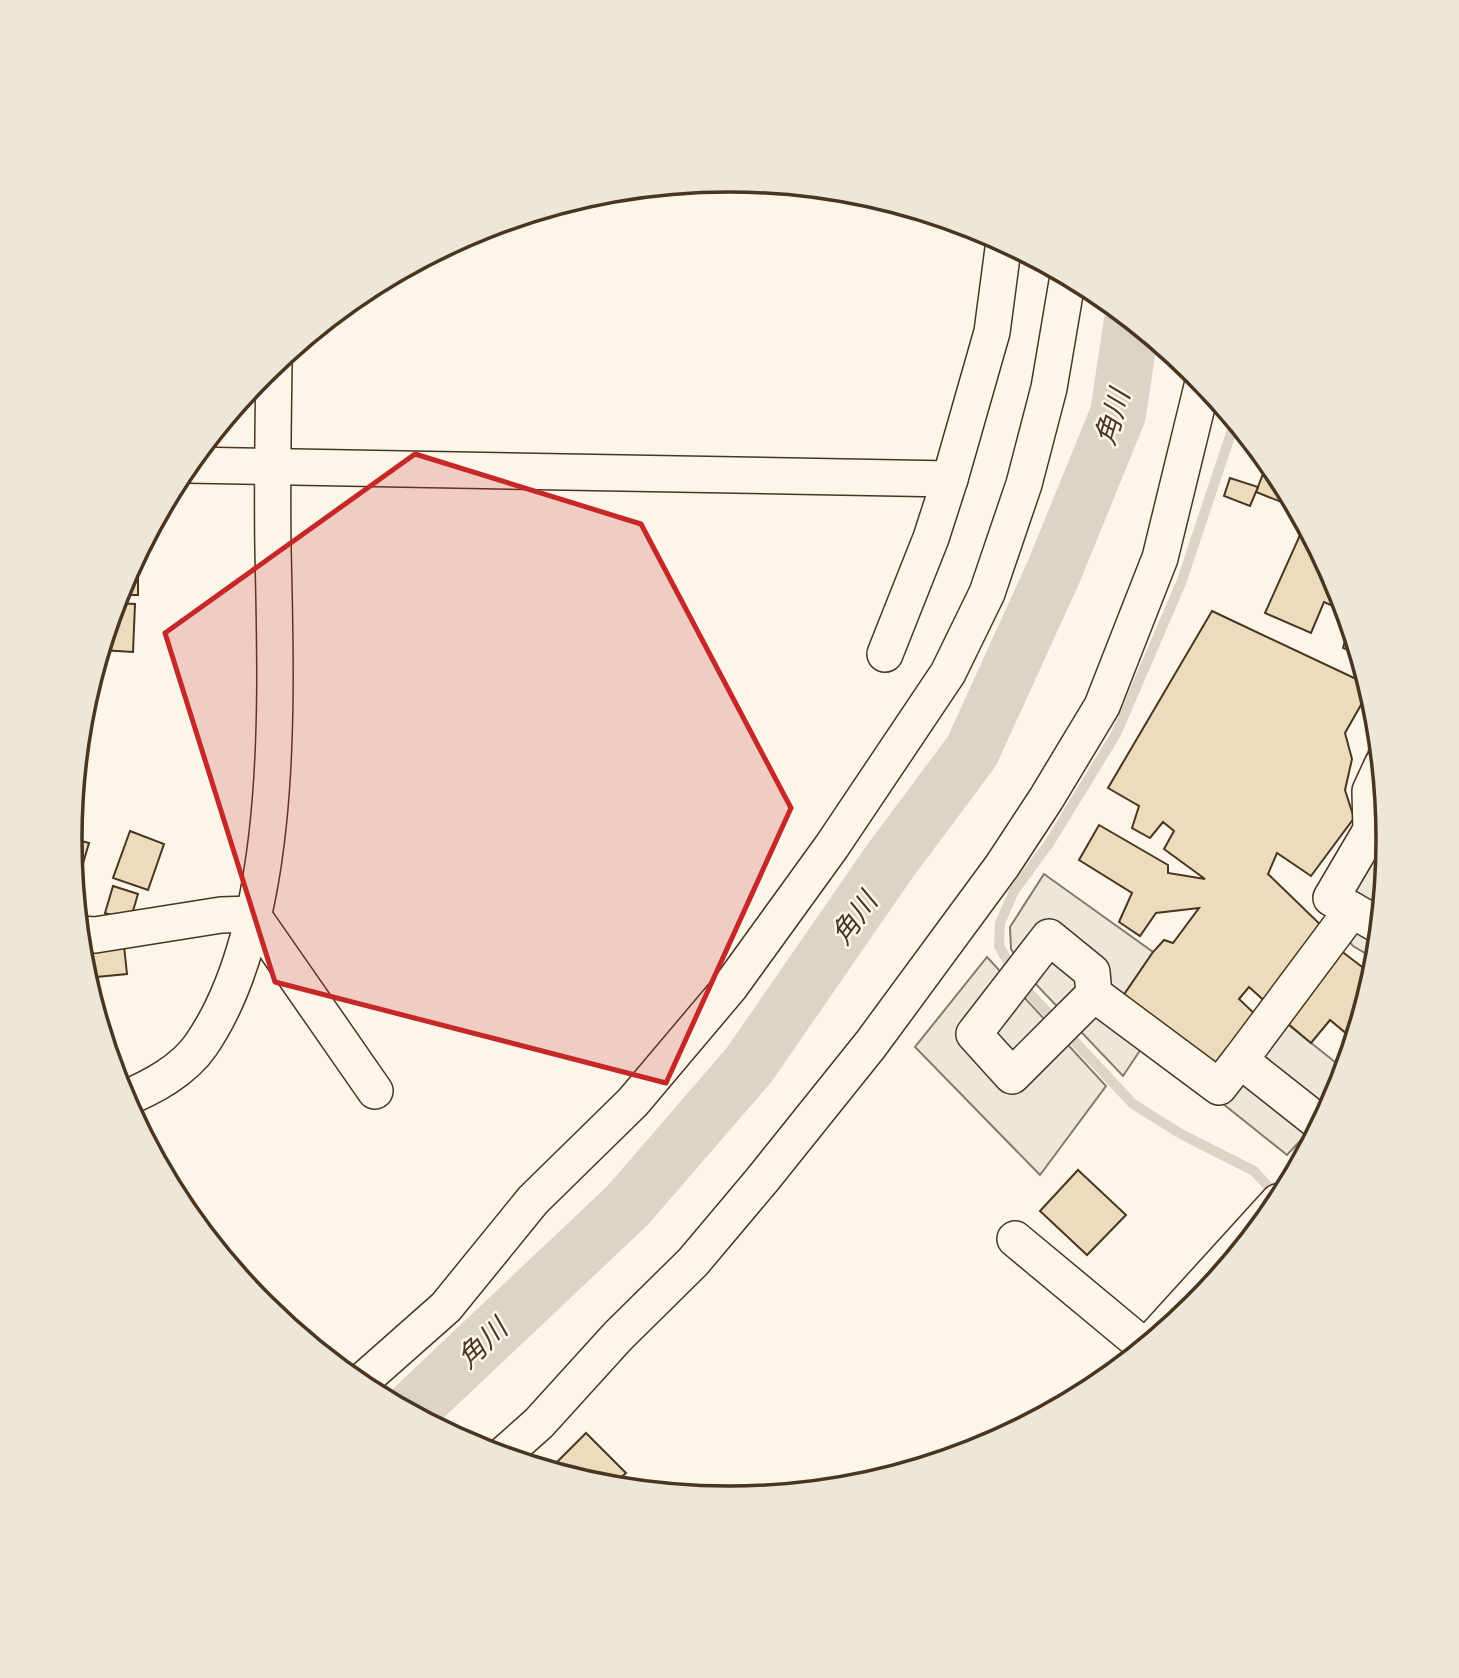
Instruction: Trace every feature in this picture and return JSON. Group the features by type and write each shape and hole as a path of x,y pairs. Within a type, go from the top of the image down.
{"street":[{"path":"885,653 931,538 950,479 992,332 1003,252"},
{"path":"368,1376 446,1307 533,1200 633,1102 730,987 832,846 948,673 987,593 1024,484 1049,388 1066,286"},
{"path":"135,1094 157,1085 199,1048 223,1009 252,914 270,794 275,653 272,466 274,379"},
{"path":"511,1448 539,1423 618,1336 693,1262 762,1180 871,1044 1002,866 1046,799 1102,706 1160,558 1200,395"},
{"path":"201,465 950,479"},
{"path":"1374,783 1370,791 1376,818"},
{"path":"1094,994 1219,1087 1366,918 1331,898 1377,840"},
{"path":"90,935 221,915 252,914"},
{"path":"252,914 375,1091"},
{"path":"1240,1060 1313,1118"},
{"path":"1015,1239 1138,1341"}],"highlighted area":[{"path":"415,454 641,524 791,808 666,1083 275,982 165,633"}],"shaded area":[{"path":"1370,748 1377,839 1371,923 1366,954 1353,946 1313,896 1363,817 1353,788"},
{"path":"1044,874 1153,952 1121,999 1153,1031 1123,1076 1030,978 1011,949 1010,927"},
{"path":"987,957 1106,1086 1040,1175 915,1047"},
{"path":"1270,1010 1336,1063 1304,1137 1287,1155 1202,1087"}],"building":[{"path":"1263,473 1282,502 1256,492"},
{"path":"1230,478 1258,487 1250,506 1224,496"},
{"path":"1300,535 1333,606 1324,602 1311,633 1265,613"},
{"path":"138,578 138,595 130,595"},
{"path":"127,604 135,604 133,652 111,651"},
{"path":"1212,611 1357,679 1362,703 1345,733 1352,759 1345,790 1354,818 1311,876 1277,853 1268,874 1329,933 1269,1005 1249,987 1239,999 1259,1018 1211,1076 1121,999 1153,952 1164,940 1173,943 1199,908 1156,913 1140,936 1119,922 1132,893 1079,860 1099,825 1168,865 1168,873 1205,879 1164,849 1174,831 1163,822 1150,838 1132,828 1139,806 1108,788"},
{"path":"130,831 164,844 148,890 113,878"},
{"path":"82,841 89,843 83,863"},
{"path":"113,886 138,894 130,921 105,913"},
{"path":"124,946 127,974 98,977 92,949"},
{"path":"1336,947 1363,968 1346,1034 1330,1020 1311,1043 1280,1017"},
{"path":"1078,1170 1126,1215 1087,1255 1040,1211"},
{"path":"586,1433 626,1473 622,1477 557,1462"}],"waterway":[{"name":"角川","path":"416,1405 628,1205 749,1065 890,861 972,751 1054,571 1118,414 1130,331"},
{"path":"1013,971 999,946 1000,923 1014,891 1050,842 1116,734 1181,583 1232,431"},
{"path":"1021,984 1133,1104 1181,1134 1254,1171 1273,1191"}]}
